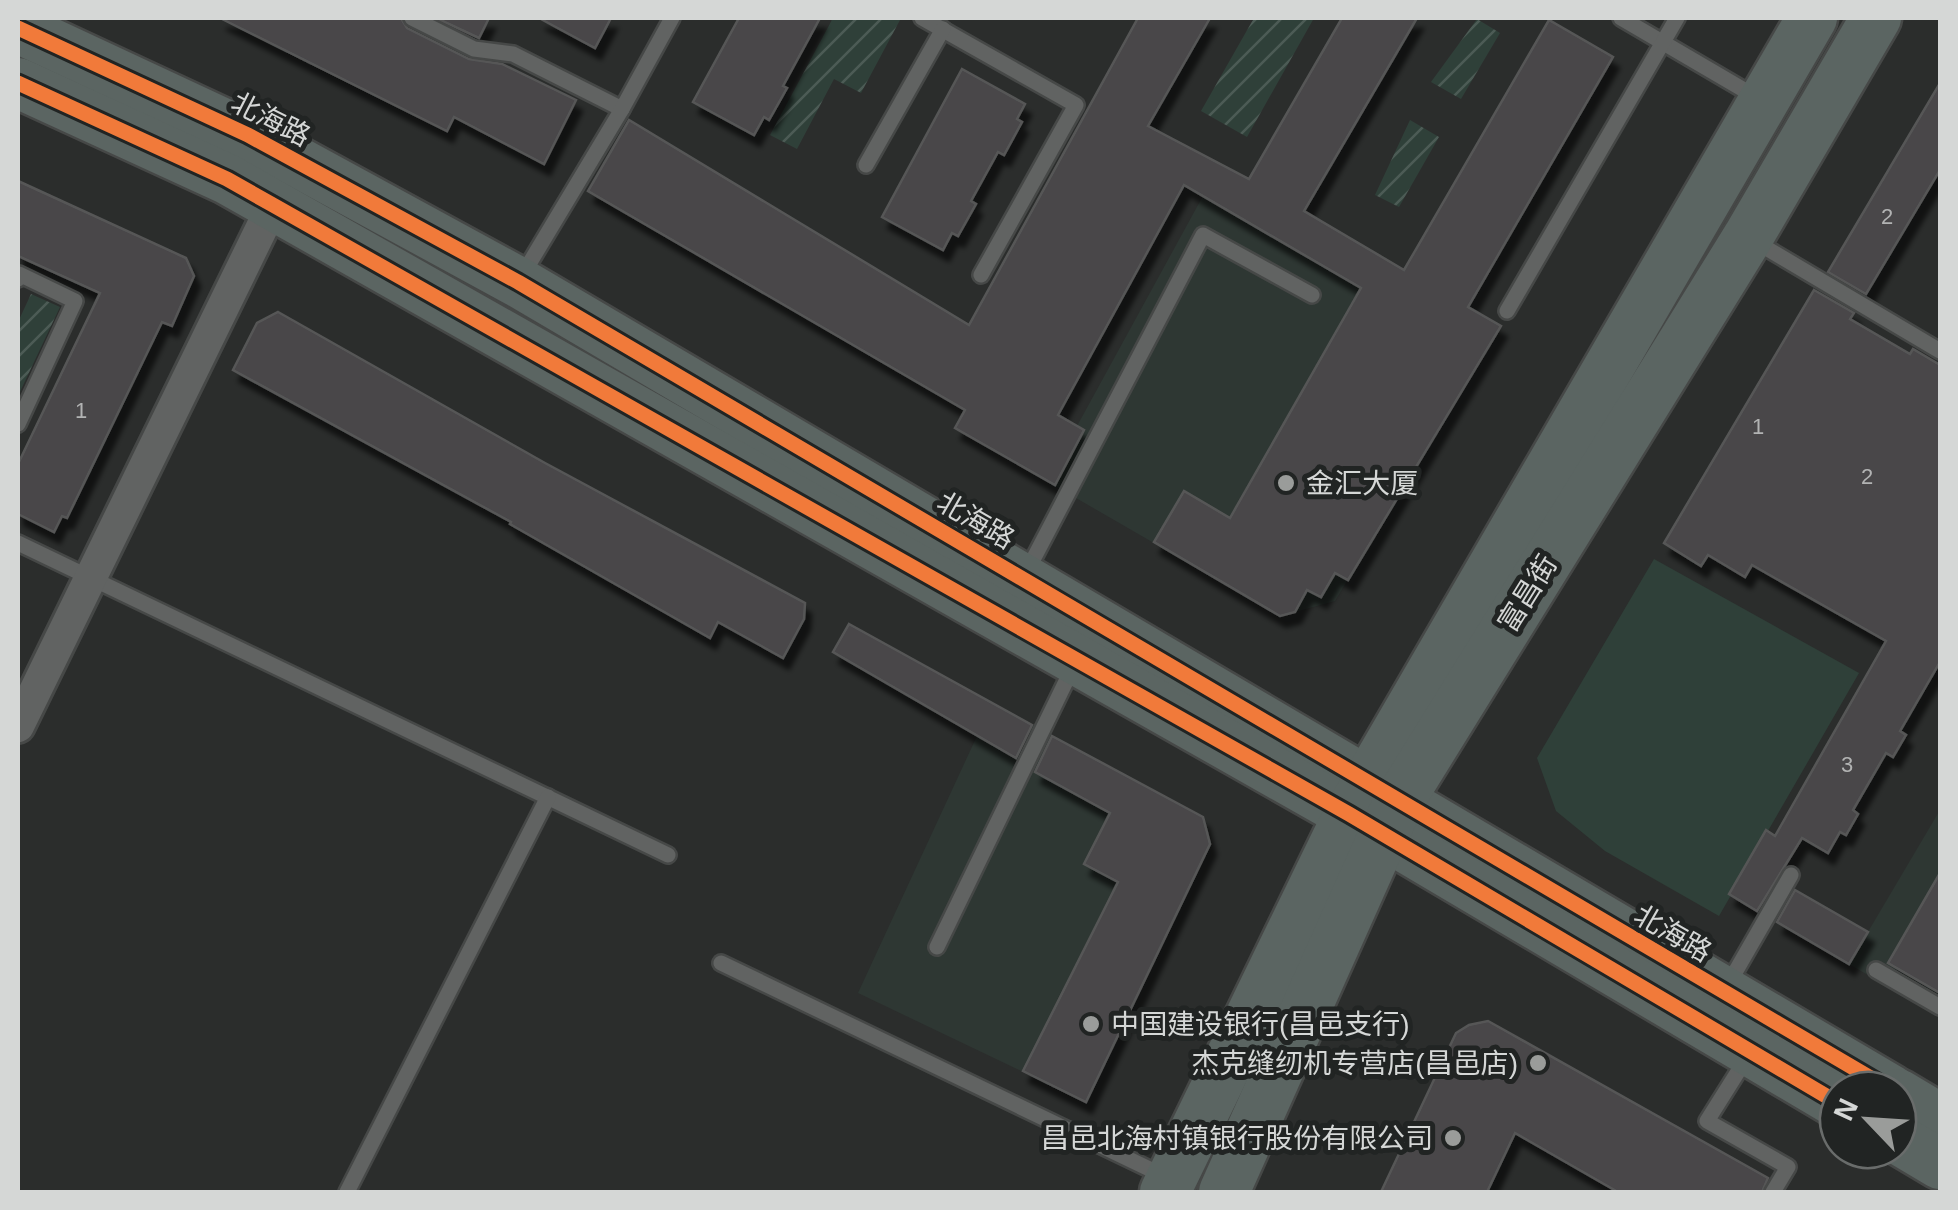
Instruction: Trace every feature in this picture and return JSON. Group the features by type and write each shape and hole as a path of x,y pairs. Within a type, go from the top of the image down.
{"main road":[{"name":"富昌街","path":"1168,1186 1812,18"},
{"name":"富昌街","path":"1224,1192 1375,808 1748,237 1876,18"},
{"name":"北海路","path":"18,28 284,153 518,282 1024,577 1751,1052 1818,1091"},
{"name":"北海路","path":"18,83 273,204 1076,661 1375,808 1724,991 1857,1070"},
{"path":"1918,1106 1940,1120"},
{"path":"1918,1150 1940,1164"}],"street":[{"path":"18,726 273,204"}],"lane":[{"path":"412,18 474,49 513,54 622,110"},
{"path":"518,282 622,110 672,18"},
{"path":"922,18 1076,105 981,275"},
{"path":"1621,18 1764,102"},
{"path":"1507,311 1677,18"},
{"path":"866,165 943,29"},
{"path":"1024,577 1203,235 1312,295"},
{"path":"1748,237 1940,351"},
{"path":"18,278 19,274 75,301 18,424"},
{"path":"18,543 668,855"},
{"path":"937,947 1076,661"},
{"path":"347,1192 548,797"},
{"path":"1724,991 1791,875"},
{"path":"722,963 1168,1186"},
{"path":"1876,970 1940,1007"},
{"path":"1751,1052 1707,1121 1788,1166 1773,1192"}],"shaded area":[{"path":"1221,163 1501,326 1335,601 1280,616 955,428 984,375 1077,426"},
{"path":"1019,717 1203,817 1210,844 1086,1102 858,993 977,736 1000,748"},
{"path":"1940,810 1940,1017 1849,964"}],"green space":[{"path":"833,18 900,20 861,93 834,79 797,149 770,135"},
{"path":"1254,18 1314,18 1247,137 1201,111"},
{"path":"1477,19 1500,33 1461,99 1431,82"},
{"path":"1410,120 1439,137 1399,207 1375,195"},
{"path":"31,294 60,307 18,396 18,322"},
{"path":"1654,559 1859,673 1719,916 1605,851 1556,811 1537,758"}],"building":[{"path":"220,18 401,18 407,28 469,59 502,64 576,100 544,164 454,117 447,131"},
{"path":"436,18 489,18 479,38"},
{"path":"539,18 611,18 595,48"},
{"path":"739,18 820,18 769,120 764,117 754,135 693,102"},
{"path":"1138,18 1210,18 1148,126 1249,179 1342,18 1417,18 1304,211 1404,270 1549,20 1613,57 1468,307 1501,326 1348,580 1335,573 1321,597 1307,590 1295,612 1280,616 1154,542 1184,491 1230,518 1361,288 1184,185 1058,415 1084,430 1055,485 955,428 965,410 588,191 629,120 969,325"},
{"path":"962,69 1025,104 1017,119 1022,122 1004,155 998,152 971,201 976,204 958,236 952,233 943,250 882,217"},
{"path":"1940,83 1940,170 1866,294 1828,272"},
{"path":"18,181 186,258 194,276 172,326 162,322 67,518 62,516 54,532 18,514 18,464 100,293 18,256"},
{"path":"1814,290 1854,313 1850,319 1910,354 1913,349 1940,365 1940,662 1900,731 1906,735 1893,757 1886,753 1853,810 1858,814 1846,835 1840,832 1828,853 1802,838 1757,911 1729,894 1766,830 1775,836 1886,641 1752,565 1745,577 1708,555 1701,566 1664,543"},
{"path":"278,312 545,463 805,603 804,619 783,658 718,622 710,638 511,522 233,370 257,323"},
{"path":"849,624 1032,725 1016,758 833,652"},
{"path":"1052,736 1203,817 1210,844 1086,1102 1023,1071 1118,882 1084,864 1110,813 1035,772"},
{"path":"1940,873 1940,993 1888,963"},
{"path":"1795,890 1868,932 1849,964 1777,922"},
{"path":"1488,1021 1768,1178 1762,1192 1618,1192 1515,1133 1487,1192 1381,1192 1456,1033"}],"cycle path":[{"path":"18,28 248,135 518,282 1857,1070"},
{"path":"18,83 227,179 1349,814 1818,1091"}],"place":[{"name":"金汇大厦","path":"1286,483"},
{"name":"中国建设银行(昌邑支行)","path":"1091,1024"},
{"name":"杰克缝纫机专营店(昌邑店)","path":"1538,1063"},
{"name":"昌邑北海村镇银行股份有限公司","path":"1453,1138"}]}
